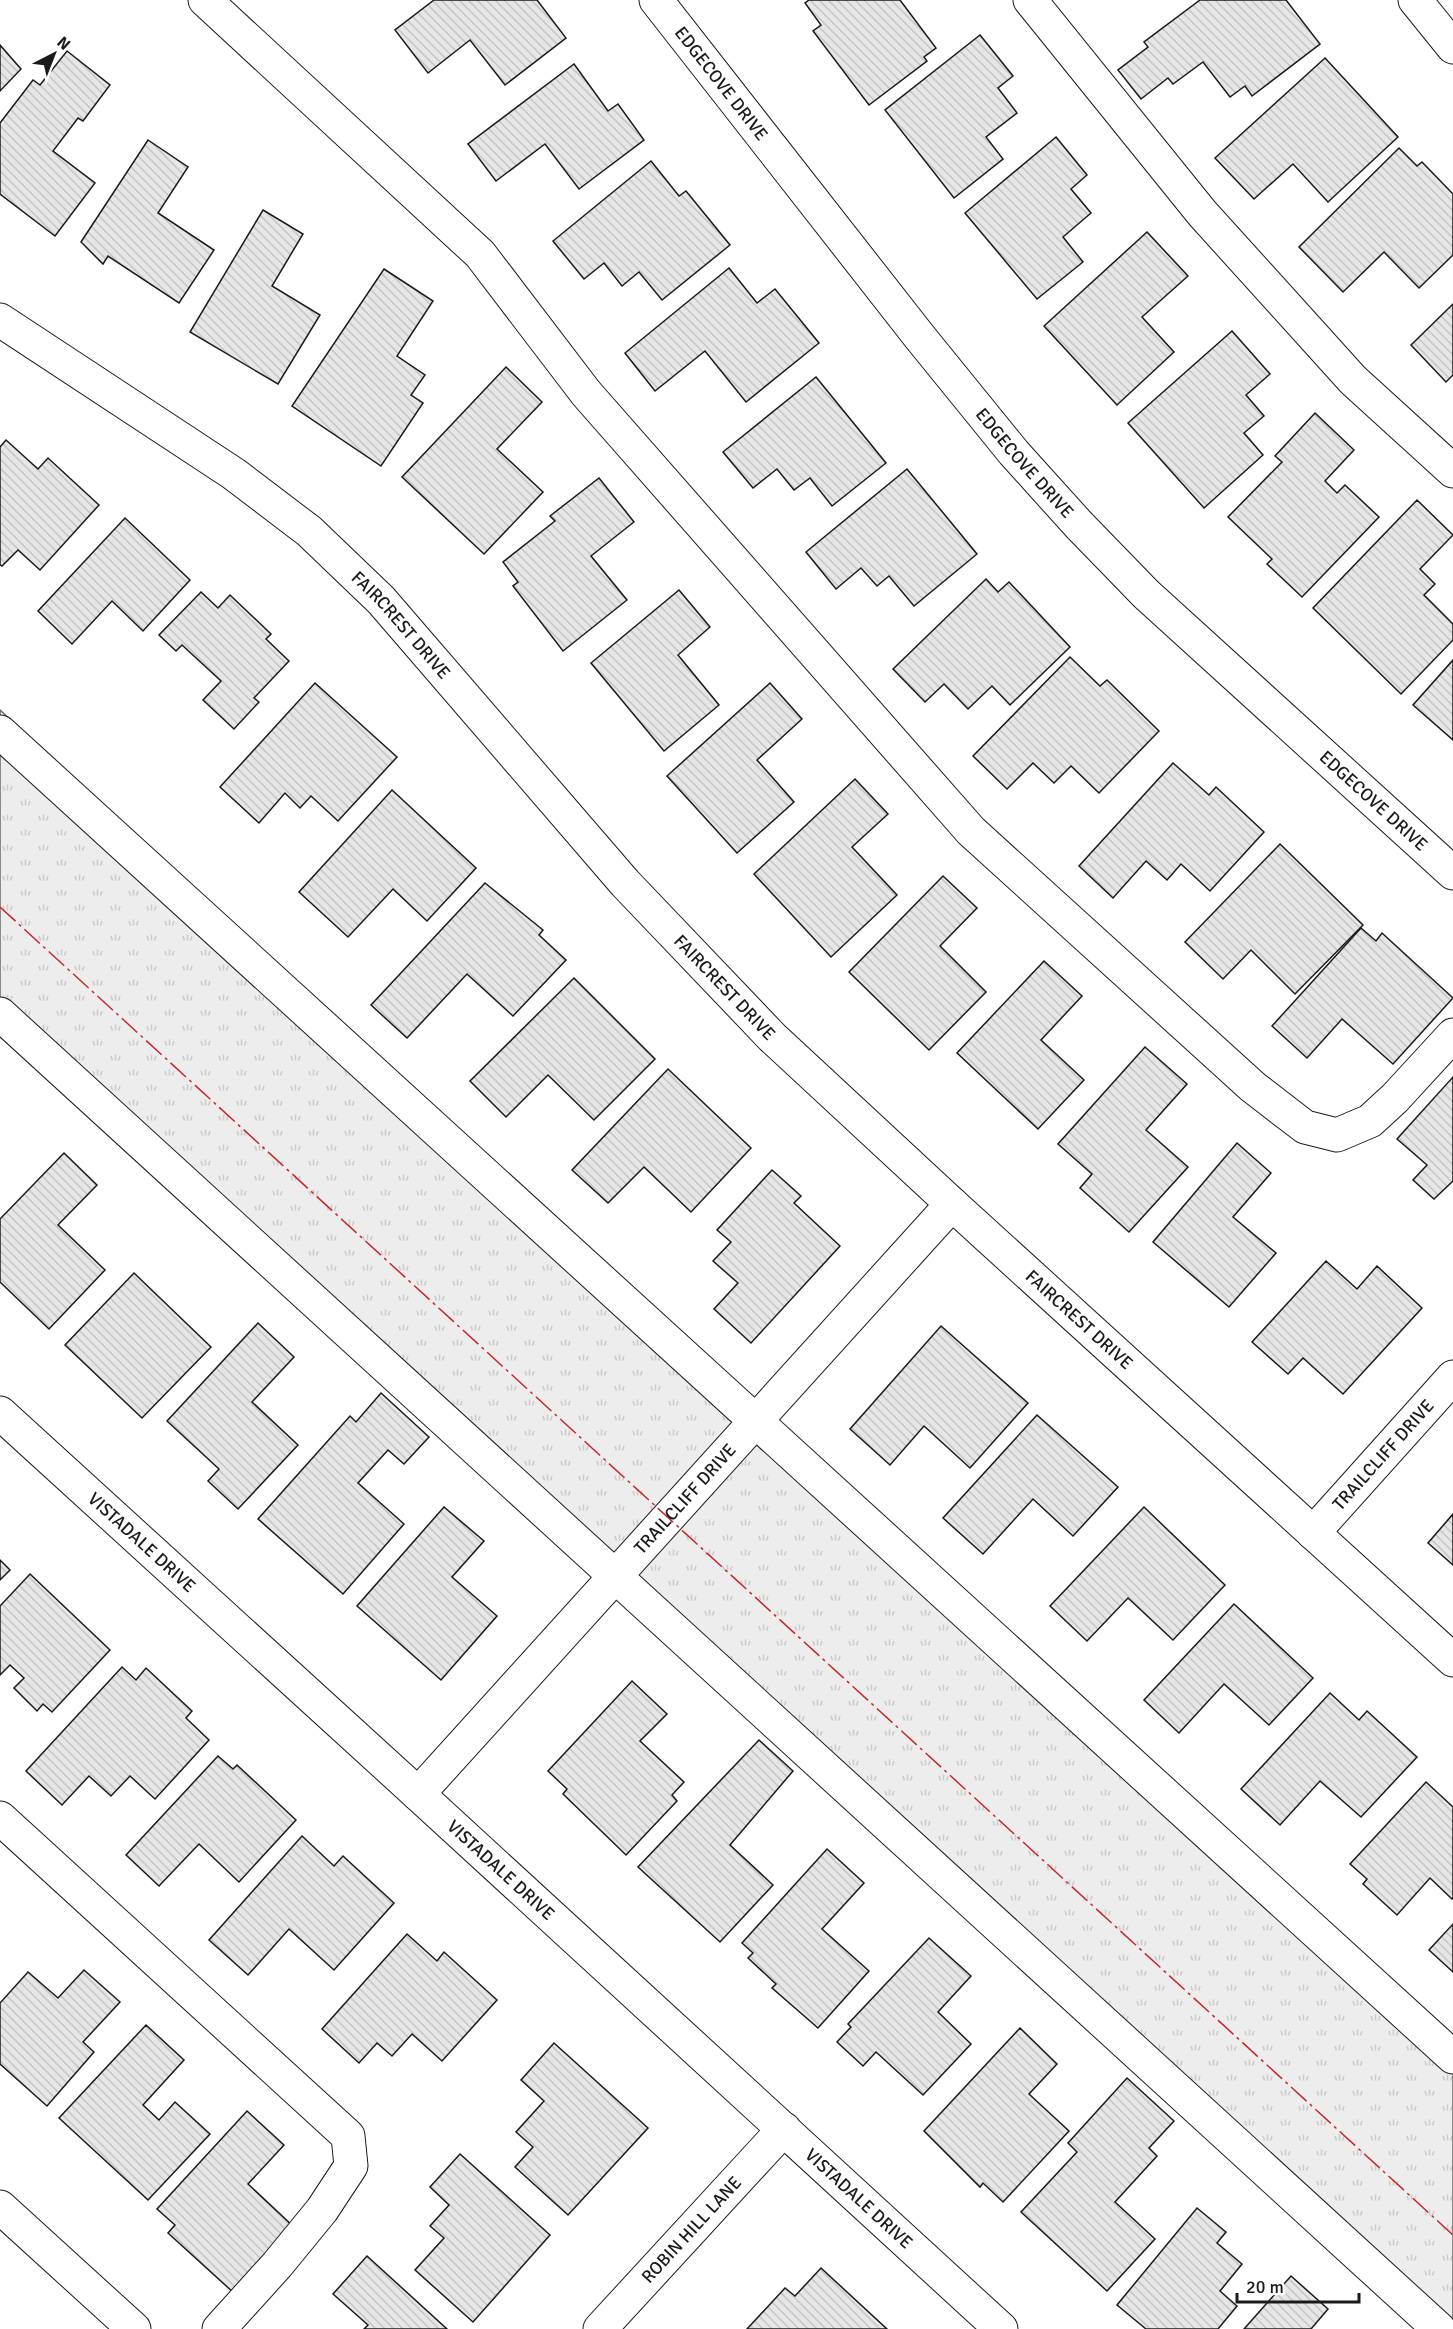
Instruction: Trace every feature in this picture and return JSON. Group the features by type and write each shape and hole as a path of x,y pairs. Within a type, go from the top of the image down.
{"street":[{"path":"205,0 480,255 586,393 971,831 1253,1087 1305,1127 1337,1136 1370,1121 1395,1098 1453,1035"},
{"name":"EDGECOVE DRIVE","path":"656,0 918,336 1014,453 1078,525 1146,594 1453,873"},
{"path":"1030,0 1202,213 1353,380 1453,471"},
{"path":"1415,0 1453,47"},
{"name":"FAIRCREST DRIVE","path":"0,320 234,474 309,531 381,600 625,883 772,1036 952,1204 1453,1660"},
{"path":"0,732 1453,2057"},
{"path":"0,1014 1439,2329"},
{"name":"TRAILCLIFF DRIVE","path":"418,1794 952,1204"},
{"name":"TRAILCLIFF DRIVE","path":"1312,1533 1453,1377"},
{"name":"VISTADALE DRIVE","path":"0,1413 1000,2329"},
{"path":"0,1818 348,2136 351,2166 322,2210 277,2265 219,2329"},
{"name":"ROBIN HILL LANE","path":"600,2329 784,2129"},
{"path":"0,2207 134,2329"}],"green space":[{"path":"0,710 1453,2047 1453,2329 0,1014"}],"building":[{"path":"434,0 537,0 566,38 505,85 470,40 428,73 395,30"},
{"path":"809,0 900,0 936,48 924,57 927,61 869,105 813,31 821,25 805,3"},
{"path":"1200,0 1286,0 1320,44 1252,96 1245,86 1230,97 1203,62 1173,84 1168,78 1141,99 1118,70 1148,47 1144,42"},
{"path":"980,35 1013,76 998,88 1017,113 986,137 1003,159 954,198 885,110"},
{"path":"0,45 21,69 0,91"},
{"path":"67,51 110,85 83,121 78,118 53,151 95,183 55,236 0,194 0,123 33,80 40,85"},
{"path":"1325,58 1398,137 1328,202 1293,164 1254,199 1215,158"},
{"path":"574,64 608,111 618,104 644,140 579,189 545,144 496,181 468,144"},
{"path":"1056,137 1087,175 1071,189 1091,213 1063,237 1083,262 1037,299 965,213"},
{"path":"148,140 188,167 158,213 214,250 179,303 108,256 103,264 81,242"},
{"path":"1399,148 1417,166 1422,162 1453,194 1453,255 1419,288 1384,252 1343,292 1299,247"},
{"path":"651,161 679,196 686,191 730,245 662,300 639,272 622,286 604,263 584,279 553,241"},
{"path":"263,210 303,234 272,286 320,315 278,384 190,332"},
{"path":"1147,232 1188,276 1142,317 1174,352 1117,405 1044,326"},
{"path":"729,268 757,303 775,289 819,343 746,402 705,351 655,391 625,353"},
{"path":"384,269 433,301 397,356 425,375 411,395 423,403 381,466 292,406"},
{"path":"1453,304 1453,375 1446,382 1411,345"},
{"path":"1232,331 1270,374 1246,395 1264,416 1244,433 1263,455 1204,508 1128,423"},
{"path":"506,367 542,402 497,449 543,492 484,554 402,477"},
{"path":"816,377 886,463 832,506 810,478 794,490 777,469 753,488 723,452"},
{"path":"1315,413 1354,450 1325,481 1337,493 1345,485 1379,517 1302,597 1267,564 1272,559 1228,517 1282,462 1275,456"},
{"path":"6,440 38,469 48,458 99,505 40,570 18,550 2,566 0,565 0,447"},
{"path":"907,469 977,554 914,606 889,576 877,586 861,568 836,589 806,552"},
{"path":"599,478 634,522 591,556 627,600 563,651 513,586 518,582 503,562 555,521 550,516"},
{"path":"1417,500 1453,535 1420,569 1435,584 1424,595 1453,624 1453,640 1401,694 1313,608"},
{"path":"125,518 190,580 143,631 112,601 72,644 38,611"},
{"path":"986,579 998,592 1009,582 1070,647 1010,705 992,686 968,709 944,684 925,702 893,669"},
{"path":"679,590 710,627 678,655 719,705 664,751 591,663"},
{"path":"201,592 218,608 230,595 271,634 266,639 289,661 254,698 259,702 234,729 203,700 221,681 182,645 176,651 159,635"},
{"path":"1070,657 1100,686 1107,680 1159,731 1099,793 1071,766 1054,783 1033,763 1007,789 973,756"},
{"path":"1453,660 1453,740 1413,705"},
{"path":"315,683 397,757 338,821 311,796 300,808 285,793 259,823 220,787"},
{"path":"770,683 802,719 757,760 794,802 737,853 667,776"},
{"path":"1173,763 1209,795 1216,787 1264,832 1210,891 1181,864 1167,880 1146,861 1113,898 1079,866"},
{"path":"855,779 888,814 852,847 897,895 831,957 754,874"},
{"path":"392,790 476,868 427,921 393,889 348,937 299,892"},
{"path":"1280,844 1363,925 1295,994 1251,950 1223,979 1185,942"},
{"path":"943,876 977,908 940,946 986,992 929,1050 849,972"},
{"path":"485,883 543,930 539,935 566,960 513,1016 467,974 407,1038 371,1005"},
{"path":"1361,928 1376,941 1382,933 1453,998 1393,1064 1342,1019 1307,1058 1272,1026"},
{"path":"1044,961 1082,996 1041,1040 1084,1080 1038,1129 957,1053"},
{"path":"574,978 655,1059 594,1120 548,1075 506,1117 470,1081"},
{"path":"1145,1047 1187,1084 1146,1130 1188,1167 1129,1232 1080,1188 1092,1174 1058,1144"},
{"path":"668,1069 751,1148 691,1212 644,1167 608,1203 572,1170"},
{"path":"1453,1077 1453,1181 1434,1199 1413,1180 1427,1165 1397,1139"},
{"path":"1237,1143 1271,1173 1233,1217 1276,1253 1229,1307 1153,1242"},
{"path":"64,1153 97,1185 58,1225 105,1270 49,1329 0,1282 0,1219"},
{"path":"772,1170 801,1196 794,1203 840,1246 751,1343 714,1309 738,1283 713,1261 731,1242 717,1230"},
{"path":"1326,1261 1357,1289 1377,1266 1422,1308 1343,1394 1303,1358 1288,1374 1252,1342"},
{"path":"134,1273 211,1347 142,1418 65,1345"},
{"path":"258,1323 294,1357 252,1402 298,1445 238,1509 208,1481 219,1469 167,1421"},
{"path":"941,1326 1028,1403 970,1468 924,1426 890,1465 850,1429"},
{"path":"381,1393 429,1437 404,1464 388,1450 358,1483 404,1524 343,1594 258,1519 350,1416 356,1422"},
{"path":"1037,1415 1118,1487 1073,1536 1033,1499 983,1554 943,1518"},
{"path":"444,1507 484,1541 452,1577 497,1616 441,1680 357,1606"},
{"path":"1144,1507 1225,1585 1173,1640 1128,1598 1087,1641 1050,1606"},
{"path":"1453,1514 1453,1565 1428,1543"},
{"path":"0,1560 10,1570 0,1580"},
{"path":"30,1574 110,1650 52,1712 43,1704 37,1711 14,1688 24,1678 10,1665 0,1675 0,1606"},
{"path":"1234,1604 1313,1678 1269,1725 1224,1684 1179,1733 1144,1700"},
{"path":"122,1667 136,1680 146,1668 192,1711 186,1718 209,1740 155,1799 130,1776 111,1796 89,1776 62,1805 26,1771"},
{"path":"632,1681 667,1714 640,1741 684,1782 672,1795 677,1801 626,1855 563,1794 567,1789 548,1771"},
{"path":"1330,1693 1359,1720 1367,1711 1417,1757 1361,1817 1320,1781 1280,1825 1241,1789"},
{"path":"759,1740 793,1771 730,1845 773,1885 720,1942 638,1867"},
{"path":"218,1756 233,1769 237,1765 296,1820 239,1882 199,1844 159,1886 126,1855"},
{"path":"1426,1782 1453,1807 1453,1897 1452,1899 1430,1878 1397,1915 1363,1884 1367,1879 1350,1864"},
{"path":"302,1836 334,1866 343,1856 394,1903 334,1970 289,1929 248,1975 209,1940"},
{"path":"827,1849 864,1883 822,1929 869,1971 818,2028 772,1988 776,1984 748,1958 753,1953 742,1943"},
{"path":"1453,1924 1453,1972 1429,1950"},
{"path":"407,1934 437,1961 444,1952 497,2000 442,2061 412,2034 392,2056 377,2043 359,2063 322,2029"},
{"path":"929,1938 971,1976 938,2012 971,2044 923,2095 876,2052 863,2066 837,2042 851,2027 848,2024"},
{"path":"84,1970 120,2002 83,2042 94,2052 47,2106 0,2064 0,2003 28,1972 58,1998"},
{"path":"146,2025 184,2060 143,2105 159,2120 175,2102 210,2134 148,2200 59,2118"},
{"path":"1020,2028 1057,2064 1029,2094 1069,2131 1003,2202 983,2183 980,2187 924,2131"},
{"path":"554,2043 648,2128 568,2215 515,2167 533,2147 516,2132 544,2101 521,2080"},
{"path":"1127,2078 1174,2121 1149,2148 1157,2156 1115,2202 1155,2239 1107,2291 1021,2212 1077,2152 1068,2143"},
{"path":"247,2111 284,2145 248,2184 295,2228 235,2294 168,2233 175,2225 157,2209"},
{"path":"460,2154 550,2235 473,2322 415,2270 444,2238 430,2226 449,2205 430,2187"},
{"path":"1197,2208 1226,2232 1217,2243 1242,2264 1220,2291 1237,2306 1218,2329 1146,2329 1117,2305"},
{"path":"367,2256 447,2329 364,2329 368,2325 333,2294"},
{"path":"821,2268 887,2329 747,2329 785,2288 795,2296"},
{"path":"1291,2276 1328,2309 1311,2329 1244,2329"}],"power":[{"path":"0,907 1453,2235"}]}
